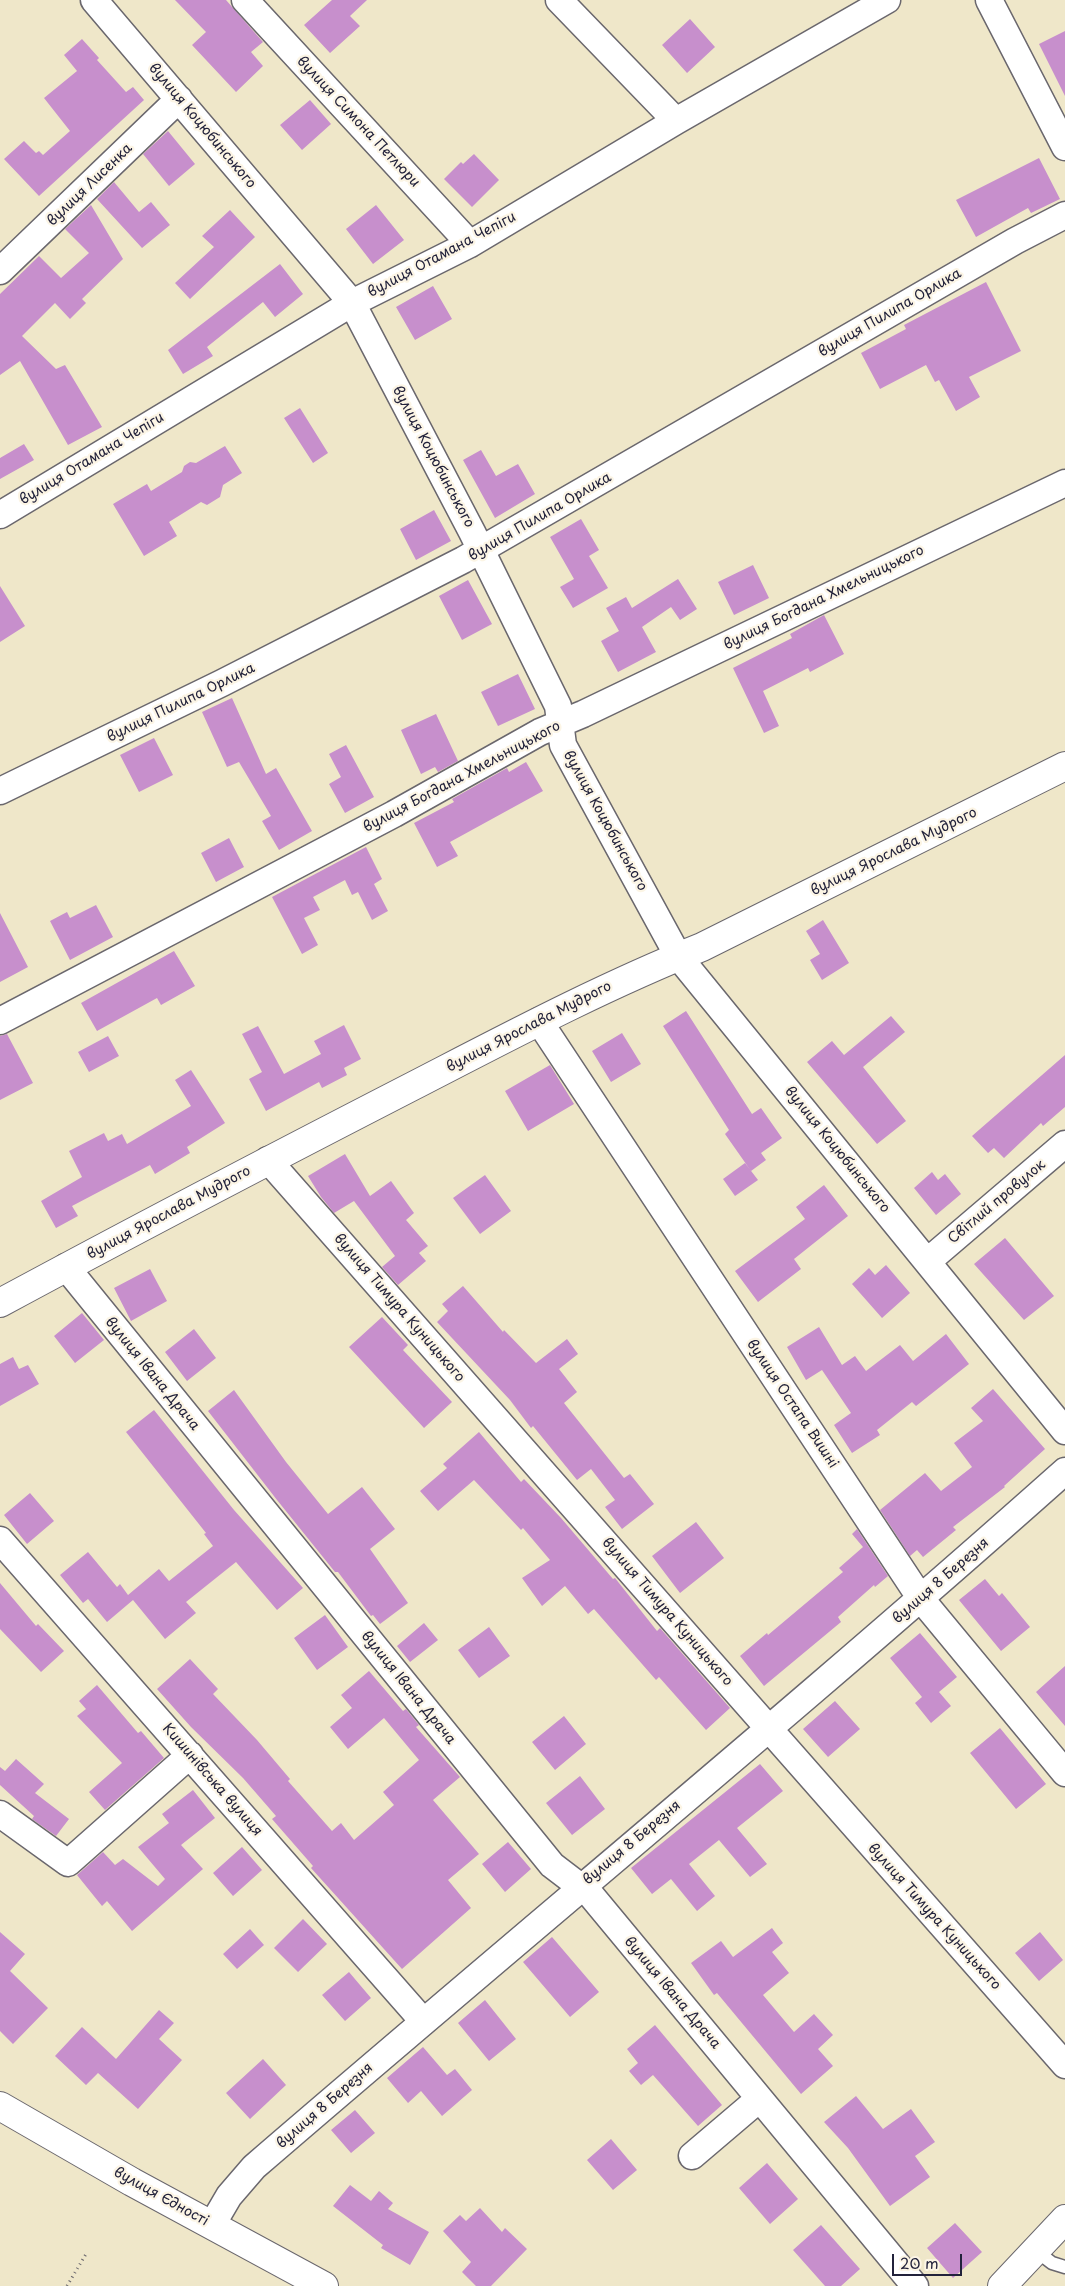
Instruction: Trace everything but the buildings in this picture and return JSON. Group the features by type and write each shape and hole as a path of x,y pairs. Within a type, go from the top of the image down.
{"street":[{"name":"вулиця Коцюбинського","path":"94,0 352,303 481,551 558,706 563,745 678,956 1065,1431"},
{"name":"вулиця Симона Петлюри","path":"246,0 470,244"},
{"path":"559,0 676,121"},
{"name":"вулиця Отамана Чепіги","path":"0,515 352,303 470,244 676,121 887,0"},
{"path":"989,0 1065,147"},
{"name":"вулиця Лисенка","path":"0,271 179,98"},
{"name":"вулиця Пилипа Орлика","path":"0,791 341,624 481,551 1015,241 1065,214"},
{"name":"вулиця Богдана Хмельницького","path":"0,1021 394,814 540,732 561,724 1065,482"},
{"name":"вулиця Ярослава Мудрого","path":"0,1303 268,1160 539,1021 654,965 702,947 1065,766"},
{"name":"вулиця Остапа Вишні","path":"539,1021 921,1599 1065,1773"},
{"name":"Світлий провулок","path":"928,1261 1065,1144"},
{"name":"вулиця Тимура Куницького","path":"268,1160 1065,2065"},
{"name":"вулиця Івана Драча","path":"66,1267 552,1865 590,1894 915,2286"},
{"name":"вулиця 8 Березня","path":"212,2226 229,2196 254,2167 423,2021 921,1599 1065,1471"},
{"name":"Кишинівська вулиця","path":"0,1540 423,2021"},
{"path":"0,1814 68,1863 190,1756"},
{"path":"692,2156 759,2099"},
{"name":"вулиця Єдності","path":"0,2106 212,2226 324,2286"},
{"path":"1002,2286 1065,2220"}],"lane":[{"path":"1035,2250 1052,2264 1065,2267"}],"path":[{"path":"67,2286 86,2254"}]}
